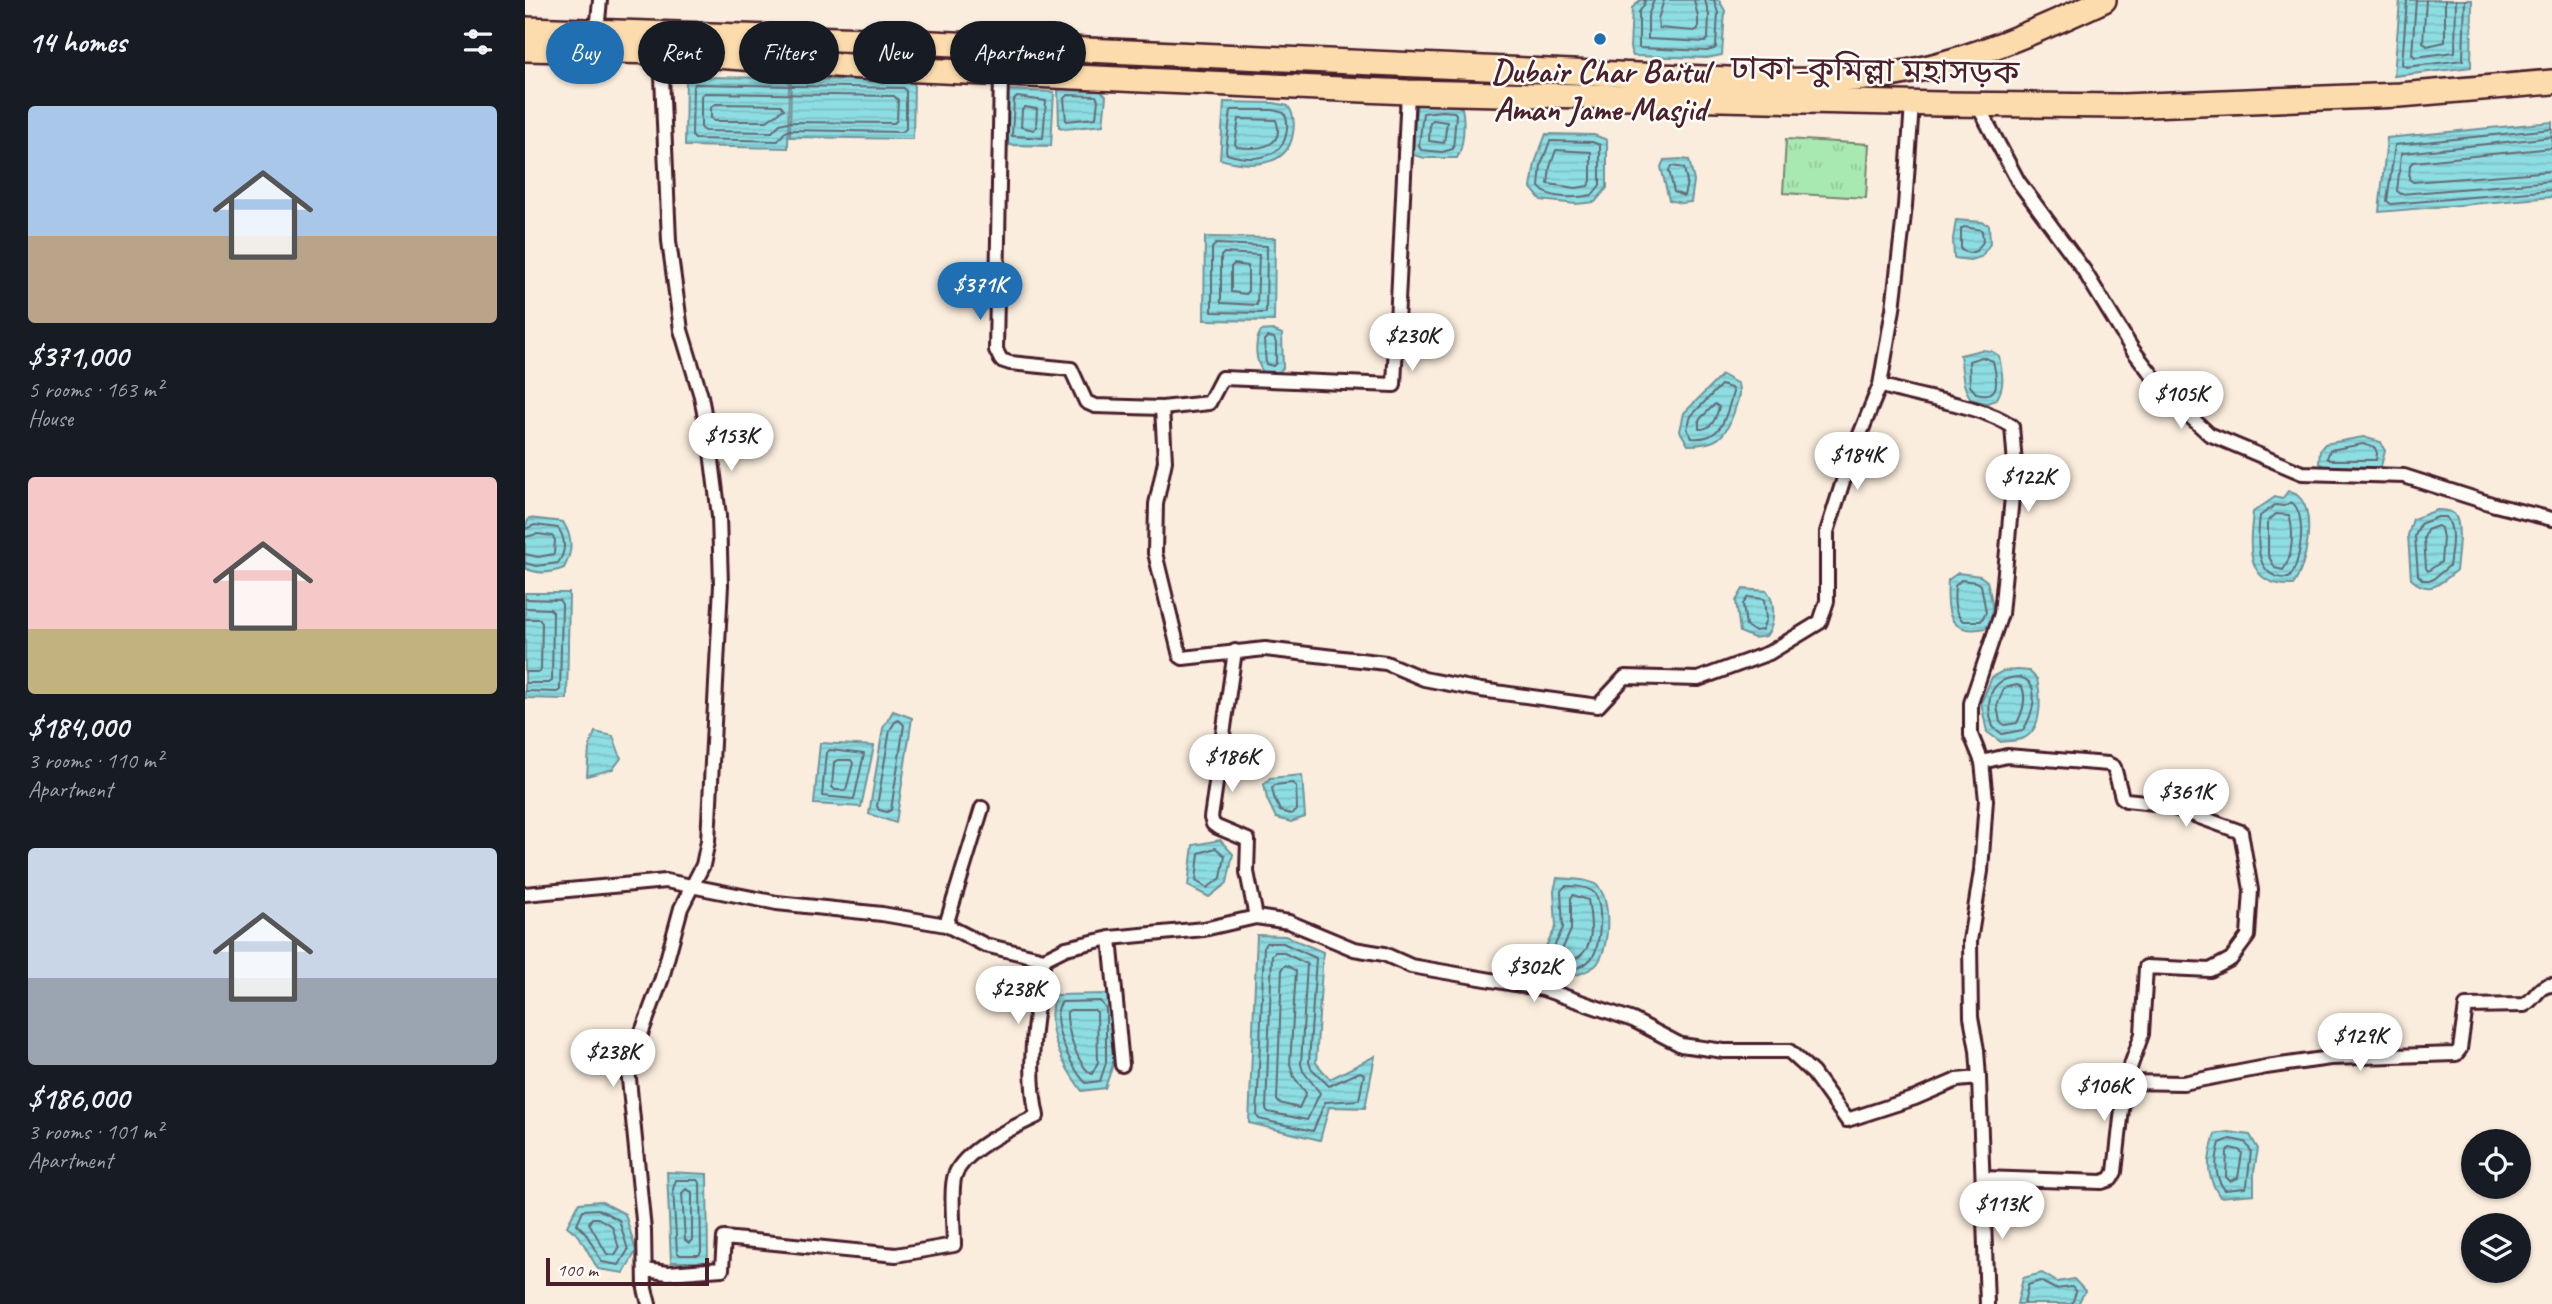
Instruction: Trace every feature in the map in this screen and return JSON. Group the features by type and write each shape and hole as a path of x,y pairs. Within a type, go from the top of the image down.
{"highway":[{"name":"ঢাকা–কুমিল্লা মহাসড়ক","path":"624,32 880,40 1749,80 1829,80 1908,72 1941,64 1987,50 2103,0"},
{"name":"ঢাকা–কুমিল্লা মহাসড়ক","path":"525,29 546,30"},
{"name":"ঢাকা–কুমিল্লা মহাসড়ক","path":"525,49 638,51"},
{"name":"ঢাকা–কুমিল্লা মহাসড়ক","path":"725,57 950,72"},
{"path":"1941,64 1942,104"},
{"path":"1908,72 1912,104"},
{"name":"ঢাকা–কুমিল্লা মহাসড়ক","path":"1086,78 1408,92 1912,104 2165,105 2400,95 2552,82"}],"street":[{"path":"598,21 600,0"},
{"path":"649,1304 645,1289 645,1230 628,1069 662,978 681,908 703,865 708,841 721,585 719,516 712,452 701,396 681,330 670,241 663,84"},
{"path":"1001,84 996,350 1001,360 1010,363 1071,369 1086,402 1090,405 1162,408 1209,403 1222,378 1394,385 1408,92"},
{"path":"1162,408 1165,461 1156,504 1155,553 1180,656 1187,658 1265,649 1386,663 1436,681 1598,706 1625,677 1698,679 1769,653 1820,622 1827,601 1827,532 1850,459 1880,385 1893,309 1905,206 1912,104"},
{"path":"1977,104 2018,181 2083,270 2132,349 2170,398 2209,434 2302,473 2404,475 2495,505 2552,519"},
{"path":"1880,385 1943,401 2003,420 2012,426 2015,465 2001,614 1971,703 1971,735 1982,762 1986,800 1981,871 1970,941 1971,1017 1979,1077 1987,1304"},
{"path":"1235,651 1211,818 1217,827 1248,840 1247,872 1256,917"},
{"path":"1982,762 2007,756 2108,764 2114,767 2122,797 2126,800 2164,804 2241,832 2251,890 2248,936 2231,959 2210,970 2146,967 2142,1034 2125,1082 2115,1172 2111,1179 2102,1182 1983,1178"},
{"path":"946,925 982,808"},
{"path":"525,894 666,881 777,903 882,914 946,925 985,945 1044,959 1066,948 1109,938 1204,929 1256,917 1289,922 1354,949 1384,954 1411,966 1543,989 1633,1020 1681,1045 1724,1051 1789,1051 1813,1073 1847,1120 1915,1098 1957,1080 1979,1077"},
{"path":"1109,938 1122,1065"},
{"path":"645,1270 669,1273 722,1269 724,1238 896,1255 954,1245 954,1177 963,1160 1008,1129 1037,1116 1033,1099 1034,1020 1044,959"},
{"path":"2125,1082 2183,1083 2330,1058 2456,1054 2460,1049 2466,1006 2524,1005 2532,1002 2539,989 2552,985"}],"green space":[{"path":"1786,139 1869,144 1866,198 1783,193"}],"water":[{"path":"1640,0 1719,0 1725,11 1722,55 1707,58 1633,56 1630,48 1632,8"},
{"path":"2400,0 2472,0 2471,67 2394,76"},
{"path":"725,77 739,78 739,84 789,84 788,148 685,146 686,84 725,84"},
{"path":"839,80 853,80 853,84 914,84 913,139 790,137 791,84 839,84"},
{"path":"1098,88 1106,96 1103,125 1065,129 1059,127 1058,90"},
{"path":"1007,90 1054,92 1051,146 1004,145"},
{"path":"1224,102 1274,103 1288,106 1294,122 1290,145 1275,159 1265,162 1254,164 1220,159"},
{"path":"1417,104 1455,105 1462,108 1463,134 1457,158 1425,158 1413,155 1411,149"},
{"path":"2552,122 2552,197 2379,212 2387,138"},
{"path":"1546,134 1594,135 1607,140 1607,188 1595,202 1576,204 1541,200 1531,188 1535,163"},
{"path":"1664,160 1689,160 1694,181 1691,202 1681,203 1669,200 1661,167"},
{"path":"1956,220 1989,225 1990,244 1981,257 1970,260 1954,258"},
{"path":"1205,237 1275,238 1274,321 1204,320"},
{"path":"1272,330 1282,334 1283,368 1279,372 1263,372 1257,357 1257,340 1261,331"},
{"path":"1981,350 1991,351 1999,356 2002,373 2002,384 1996,400 1987,403 1972,400 1968,395 1960,355"},
{"path":"1722,375 1738,384 1739,388 1731,421 1718,439 1706,444 1688,445 1680,431 1684,413"},
{"path":"2363,437 2381,442 2385,451 2381,466 2325,467 2319,463 2320,450 2325,444"},
{"path":"2288,491 2297,495 2304,504 2308,527 2302,566 2293,585 2266,580 2253,563 2251,551 2253,512 2275,497 2282,499"},
{"path":"2437,510 2450,512 2457,519 2459,541 2456,571 2434,586 2424,587 2411,579 2408,535 2413,519"},
{"path":"529,518 563,522 571,545 564,568 535,572 525,568 525,528"},
{"path":"1958,573 1980,576 1987,581 1992,611 1986,628 1963,628 1956,625 1952,619 1948,602 1948,580"},
{"path":"1743,589 1767,591 1770,596 1773,620 1766,636 1754,638 1740,632 1736,601"},
{"path":"525,593 569,593 567,699 525,698"},
{"path":"2003,671 2029,671 2037,679 2040,703 2038,720 2030,734 2024,738 2001,742 1987,732 1981,703 1992,677"},
{"path":"893,711 912,718 896,823 869,814 883,728"},
{"path":"595,732 613,736 621,758 613,769 587,776 589,749"},
{"path":"820,743 874,746 861,807 814,804"},
{"path":"1302,775 1305,817 1291,822 1276,818 1267,799 1264,784 1270,778"},
{"path":"1220,840 1233,854 1227,883 1209,897 1188,886 1193,845"},
{"path":"1557,878 1595,884 1601,890 1607,911 1606,937 1600,959 1588,971 1564,978 1549,967 1544,950 1556,927 1554,891"},
{"path":"1257,935 1285,936 1323,952 1316,1063 1330,1079 1375,1056 1365,1108 1329,1107 1320,1140 1249,1123"},
{"path":"1107,994 1113,1007 1113,1064 1105,1088 1082,1091 1056,1046 1051,1021 1055,995"},
{"path":"2229,1132 2250,1135 2258,1149 2254,1194 2220,1197 2212,1181 2209,1160 2215,1134"},
{"path":"667,1172 707,1174 708,1262 671,1262"},
{"path":"600,1201 625,1214 636,1251 624,1273 598,1269 579,1236 567,1226 579,1203"},
{"path":"2042,1273 2057,1282 2074,1279 2085,1291 2078,1304 2017,1304 2023,1278"}],"place":[{"name":"Dubair Char Baitul Aman Jame Masjid","path":"1600,39"}]}
